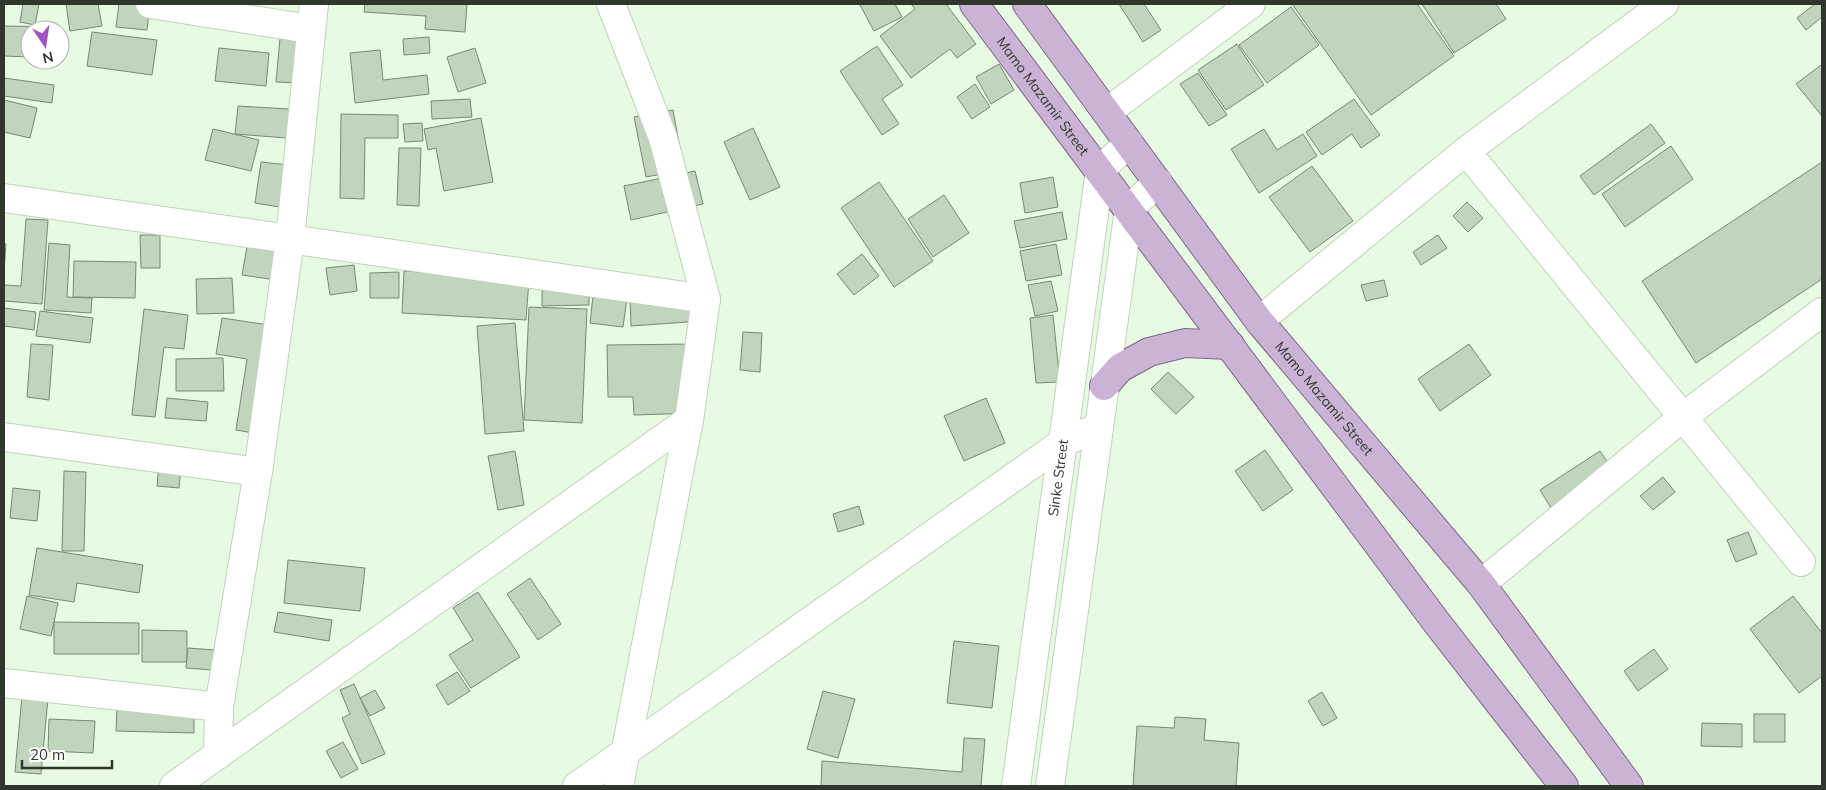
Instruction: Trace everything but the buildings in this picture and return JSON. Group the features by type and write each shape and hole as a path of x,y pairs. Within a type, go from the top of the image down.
{"main road":[{"name":"Mamo Mazamir Street","path":"974,4 1437,623 1564,786"},
{"name":"Mamo Mazamir Street","path":"1027,4 1259,321 1481,584 1629,786"},
{"path":"1104,386 1120,368 1149,352 1185,343 1230,346"}],"street":[{"path":"150,4 312,16 290,239 258,472 219,707 218,754"},
{"path":"611,4 663,138 706,299 689,420 624,751 619,786"},
{"path":"1107,112 1251,4"},
{"path":"1259,321 1466,151 1664,4"},
{"path":"1100,170 1129,143"},
{"path":"1466,151 1801,562"},
{"name":"Sinke Street","path":"1016,786 1100,170"},
{"path":"1050,786 1129,209 1158,182"},
{"path":"4,198 706,299"},
{"path":"1481,584 1683,417 1822,312"},
{"path":"174,786 689,420"},
{"path":"577,786 1062,443 1098,427"},
{"path":"4,437 258,472"},
{"path":"4,683 219,707"}]}
